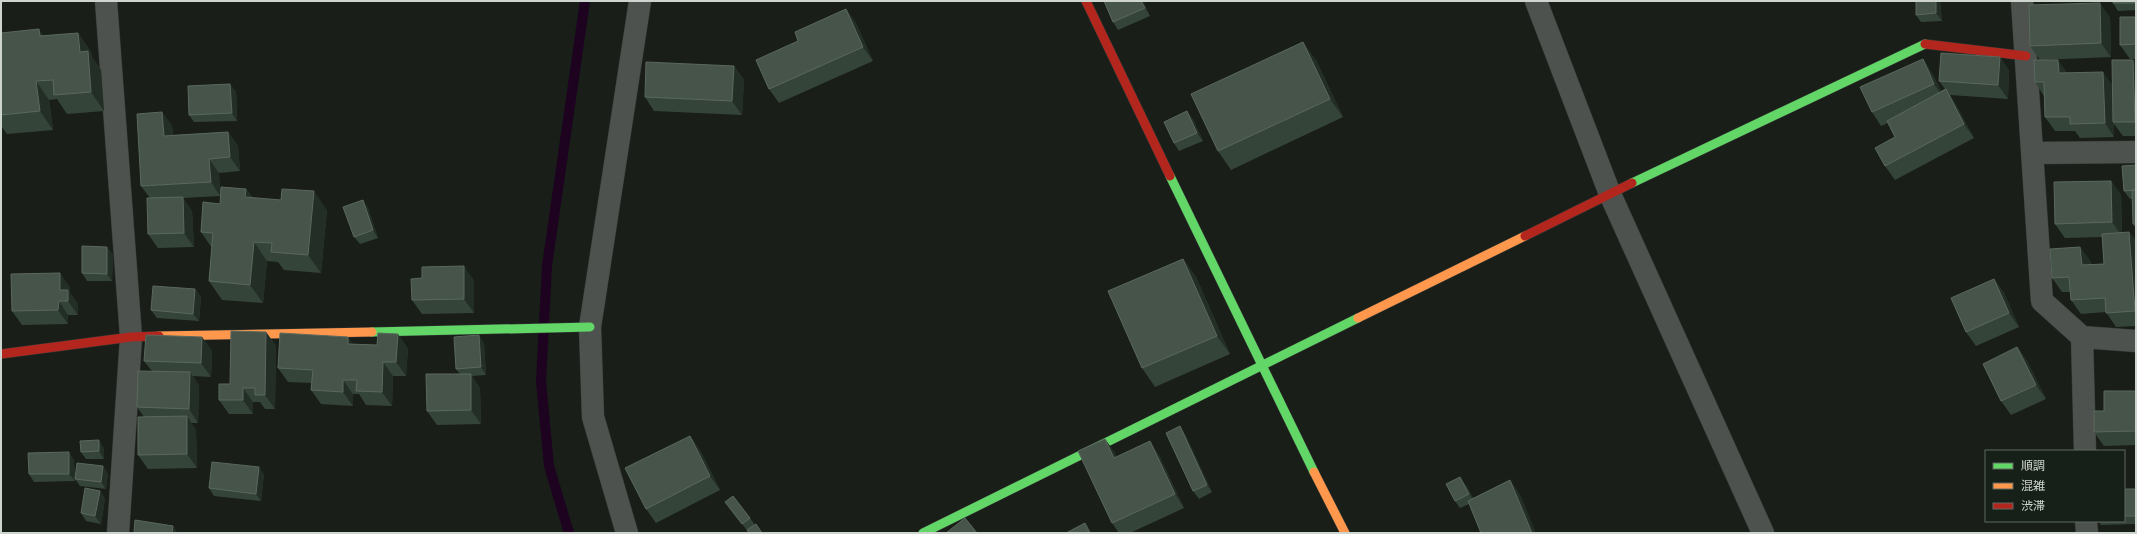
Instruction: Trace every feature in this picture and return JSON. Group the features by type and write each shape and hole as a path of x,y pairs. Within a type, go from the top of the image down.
{"street":[{"path":"106,1 131,337 118,533"},
{"path":"627,533 593,417 590,327 640,1"},
{"path":"1086,1 1344,533"},
{"path":"1536,1 1610,194 1763,533"},
{"path":"2022,1 2042,301 2082,337 2136,341"},
{"path":"923,533 1610,194 1927,43 2026,56"},
{"path":"2033,153 2136,152"},
{"path":"1,354 131,337 590,327"},
{"path":"2082,337 2085,450"},
{"path":"2086,522 2087,533"}],"building":[{"path":"1104,1 1141,1 1145,8 1113,22"},
{"path":"1916,1 1936,1 1936,13 1916,15"},
{"path":"2113,1 2136,1 2136,3 2113,3"},
{"path":"2100,3 2101,43 2030,46 2029,5"},
{"path":"846,9 863,47 769,89 756,60 798,41 795,32"},
{"path":"2120,17 2136,17 2136,44 2120,45"},
{"path":"39,29 40,36 78,33 80,52 88,51 91,92 54,95 53,80 36,81 40,111 1,115 1,33"},
{"path":"1303,42 1330,99 1218,151 1191,94"},
{"path":"1941,53 2000,57 1998,85 1939,81"},
{"path":"1923,59 1934,84 1872,112 1860,87"},
{"path":"2034,60 2058,60 2059,73 2103,72 2105,123 2070,124 2070,117 2045,117 2044,82 2035,82"},
{"path":"2112,60 2133,60 2135,122 2113,122"},
{"path":"646,62 734,66 732,101 645,97"},
{"path":"230,84 232,113 189,115 188,86"},
{"path":"1946,89 1964,124 1885,166 1875,148 1895,137 1887,121"},
{"path":"1187,111 1197,133 1174,143 1164,122"},
{"path":"162,112 164,136 228,132 230,157 209,159 211,182 141,186 137,114"},
{"path":"2136,165 2136,190 2124,191 2122,166"},
{"path":"2111,181 2112,222 2055,224 2054,182"},
{"path":"221,187 246,189 245,197 281,200 282,189 314,191 308,255 271,252 272,243 254,242 250,285 209,281 213,233 201,232 203,202 220,204"},
{"path":"2132,190 2136,190 2136,224 2133,224"},
{"path":"183,197 184,233 148,234 147,198"},
{"path":"363,200 373,230 354,237 343,207"},
{"path":"2129,232 2135,311 2106,313 2105,298 2071,300 2069,277 2052,278 2050,249 2080,247 2082,265 2104,264 2102,234"},
{"path":"82,246 107,247 107,274 82,273"},
{"path":"1183,259 1217,336 1142,368 1108,291"},
{"path":"464,266 464,299 412,300 411,279 422,278 422,267"},
{"path":"60,273 60,290 68,290 68,301 59,301 58,310 12,311 11,274"},
{"path":"1994,279 2009,313 1966,332 1951,298"},
{"path":"153,286 195,289 193,314 151,310"},
{"path":"231,331 266,332 265,395 255,395 255,388 243,388 243,400 219,400 219,384 230,384"},
{"path":"280,333 348,337 348,344 377,345 378,333 398,334 396,362 383,362 382,392 356,391 357,380 343,380 343,392 311,390 313,370 278,368"},
{"path":"146,335 202,337 201,363 144,361"},
{"path":"479,335 481,367 456,369 454,337"},
{"path":"2017,347 2036,385 2001,401 1983,364"},
{"path":"138,371 190,372 189,409 137,407"},
{"path":"426,374 471,374 471,410 427,411"},
{"path":"2104,391 2136,391 2136,431 2094,432 2094,411 2104,411"},
{"path":"187,416 187,454 138,455 138,417"},
{"path":"1180,426 1207,485 1193,491 1166,433"},
{"path":"690,436 710,476 646,509 625,468"},
{"path":"1105,439 1114,458 1150,441 1175,494 1112,523 1078,451"},
{"path":"99,440 99,451 81,452 80,441"},
{"path":"69,452 69,474 29,474 28,453"},
{"path":"212,462 259,467 256,494 209,488"},
{"path":"77,463 103,466 101,482 75,479"},
{"path":"1460,477 1469,494 1455,501 1446,484"},
{"path":"1510,480 1532,533 1481,533 1468,501"},
{"path":"85,488 100,491 95,516 81,513"},
{"path":"2125,489 2136,489 2136,516 2125,516"},
{"path":"733,496 750,518 742,524 725,502"},
{"path":"965,518 977,533 946,533"},
{"path":"135,520 173,526 172,533 134,533"},
{"path":"1085,523 1090,533 1066,533"},
{"path":"756,524 762,533 749,533 747,530"}],"waterway":[{"path":"569,533 549,466 541,381 547,266 585,1"}],"traffic: fast":[{"path":"1632,183 1925,44"},
{"path":"1170,176 1314,472"},
{"path":"923,533 1358,318"},
{"path":"372,332 590,327"}],"traffic: slow":[{"path":"1358,318 1525,236"},
{"path":"159,336 372,332"},
{"path":"1314,472 1345,533"}],"traffic: jam":[{"path":"1086,1 1170,176"},
{"path":"1925,44 2026,56"},
{"path":"1525,236 1632,183"},
{"path":"1,354 131,337 159,336"}]}
